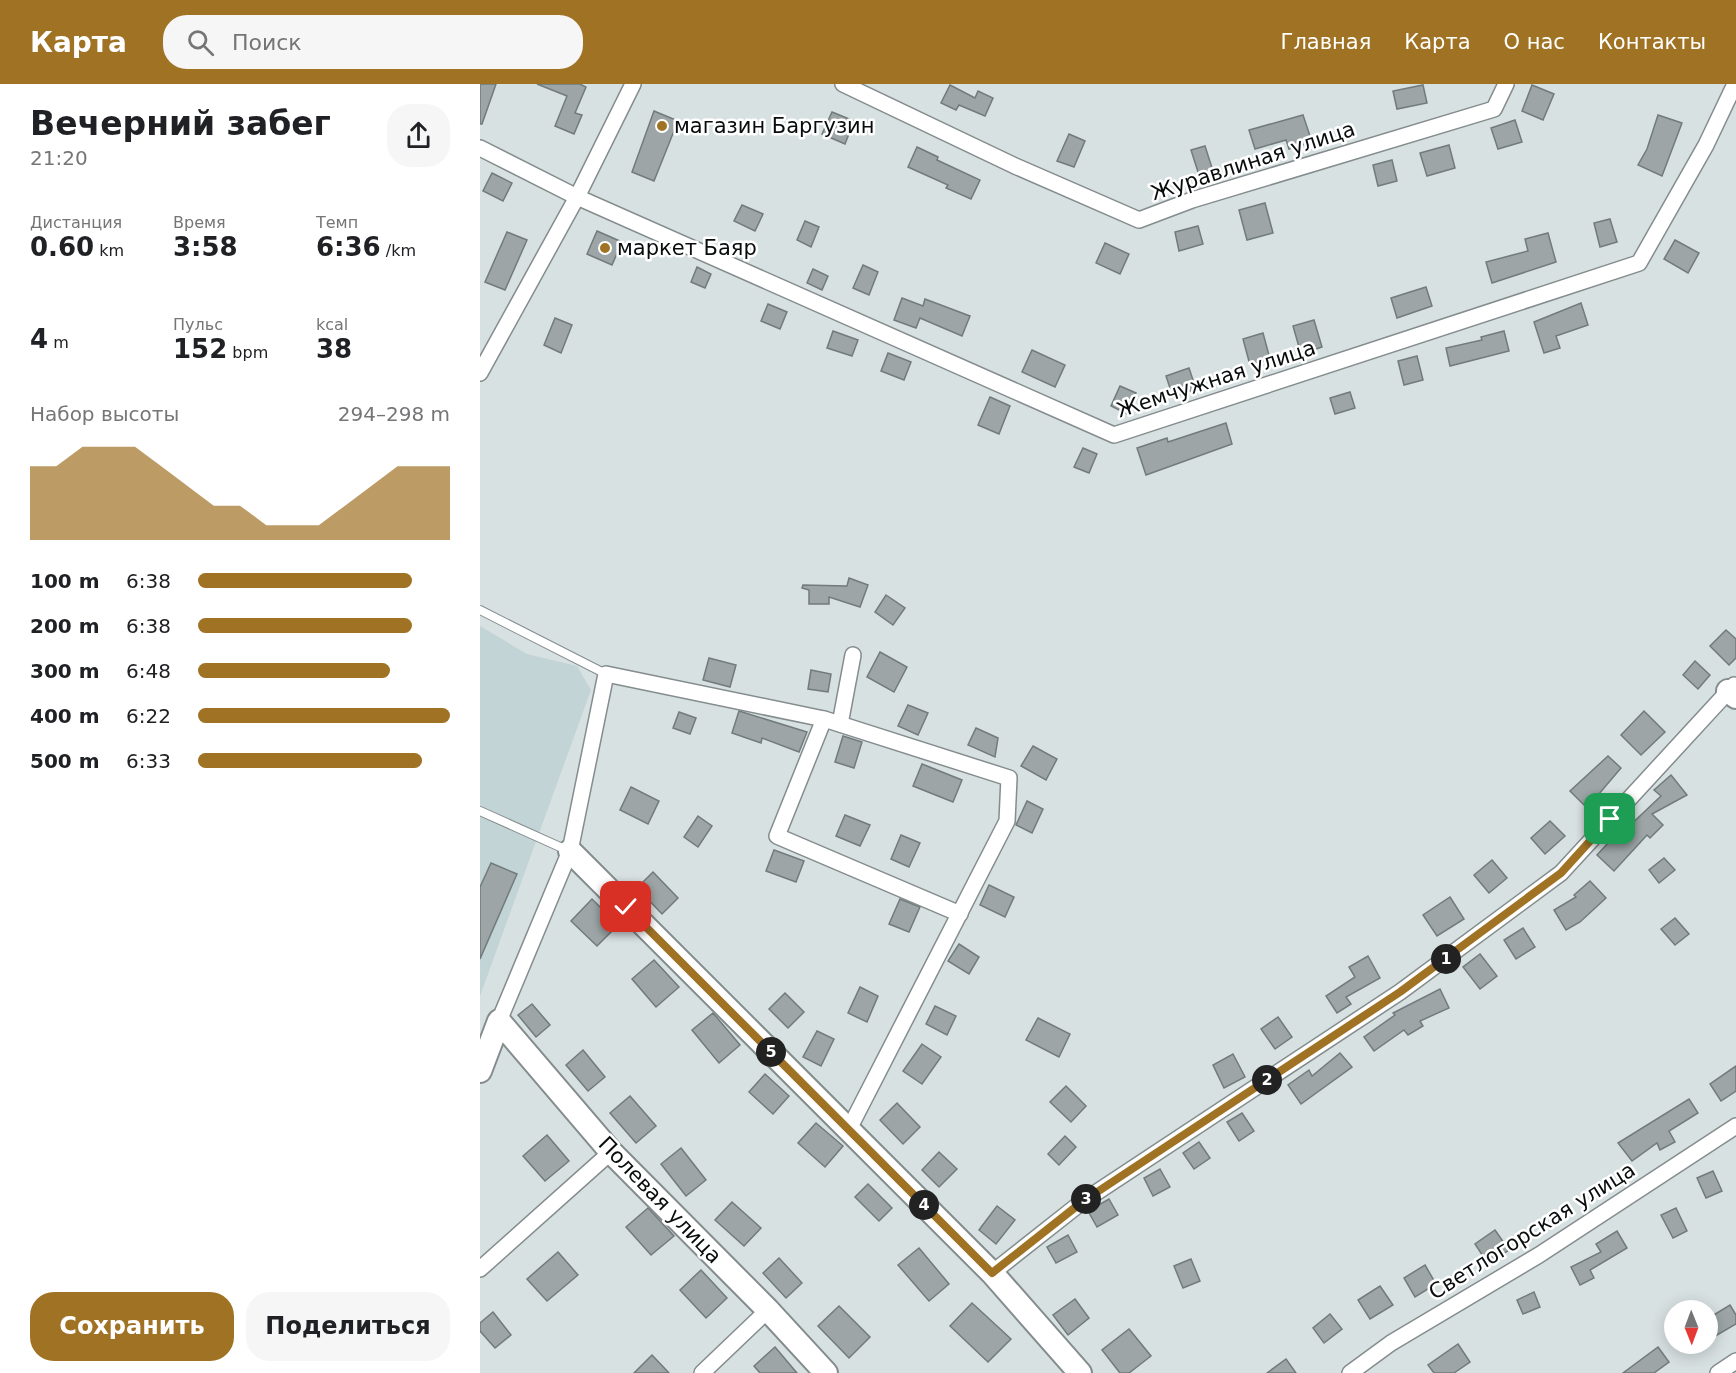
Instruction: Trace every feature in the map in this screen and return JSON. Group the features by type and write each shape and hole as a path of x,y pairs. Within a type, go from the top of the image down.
{"street":[{"path":"481,368 577,197 633,84"},
{"name":"Журавлиная улица","path":"843,84 1015,166 1139,220 1192,200 1494,109 1506,84"},
{"name":"Жемчужная улица","path":"480,148 577,197 1114,435 1639,263 1734,91"},
{"path":"840,724 853,655"},
{"path":"480,1071 570,851 606,674 824,719 1009,778 1007,820 849,1129"},
{"path":"992,1273 1082,1202 1400,992 1561,873 1733,690"},
{"path":"824,719 777,836 960,914"},
{"path":"570,851 992,1273 1080,1373"},
{"name":"Полевая улица","path":"499,1022 611,1152 768,1310 826,1373"},
{"name":"Светлогорская улица","path":"1350,1373 1391,1343 1539,1255 1736,1125"},
{"path":"480,1269 611,1152"},
{"path":"702,1373 768,1310"},
{"path":"1718,1373 1736,1361"}],"lane":[{"path":"480,610 606,674"},
{"path":"480,811 570,851"}],"shaded area":[{"path":"480,626 527,654 577,666 591,690 480,996"}],"building":[{"path":"480,84 496,84 482,124 480,124"},
{"path":"537,84 580,84 586,87 575,113 582,115 574,134 555,126 567,96"},
{"path":"950,85 975,98 978,91 993,98 985,116 959,105 956,110 941,103"},
{"path":"1423,85 1427,103 1397,109 1393,91"},
{"path":"1532,85 1554,94 1543,120 1522,111"},
{"path":"654,111 678,121 654,181 632,172"},
{"path":"832,112 854,121 845,144 822,134"},
{"path":"1303,115 1312,142 1289,149 1286,140 1255,149 1249,130"},
{"path":"1658,115 1682,123 1662,176 1638,165 1647,149"},
{"path":"1515,120 1522,142 1498,149 1491,128"},
{"path":"1069,134 1085,141 1074,167 1057,161"},
{"path":"1449,145 1455,168 1427,176 1420,153"},
{"path":"1205,146 1213,171 1199,175 1191,150"},
{"path":"917,147 938,157 937,160 980,180 971,199 946,188 948,185 908,167"},
{"path":"1392,160 1397,181 1378,186 1373,165"},
{"path":"492,173 512,183 503,201 483,191"},
{"path":"1265,203 1273,233 1247,240 1239,210"},
{"path":"742,205 763,214 755,231 734,221"},
{"path":"1610,219 1617,242 1600,247 1594,223"},
{"path":"805,221 819,227 811,247 797,240"},
{"path":"1198,226 1203,244 1179,251 1175,232"},
{"name":"маркет Баяр","path":"597,231 622,242 612,265 587,254"},
{"path":"507,232 527,240 505,290 485,282"},
{"path":"1548,233 1556,262 1492,283 1486,262 1528,251 1525,239"},
{"path":"1675,240 1699,253 1688,273 1664,259"},
{"path":"1105,243 1129,254 1120,274 1096,263"},
{"path":"863,265 878,272 869,295 853,288"},
{"path":"697,267 711,274 705,288 691,282"},
{"path":"813,269 828,276 822,290 807,283"},
{"path":"1426,287 1432,306 1397,318 1391,298"},
{"path":"902,298 923,306 925,299 970,316 962,336 920,318 916,328 894,320"},
{"path":"1581,303 1588,325 1556,336 1560,348 1544,353 1534,322"},
{"path":"768,304 787,312 780,329 761,321"},
{"path":"555,318 572,325 561,353 544,345"},
{"path":"1314,320 1322,347 1301,354 1293,326"},
{"path":"833,331 858,340 852,356 827,348"},
{"path":"1504,331 1509,351 1450,366 1446,348 1482,340 1481,337"},
{"path":"1263,333 1270,359 1250,365 1243,339"},
{"path":"1032,350 1065,365 1055,387 1022,372"},
{"path":"888,353 911,362 904,380 881,371"},
{"path":"1417,356 1423,380 1404,385 1398,361"},
{"path":"1189,368 1196,389 1173,397 1166,376"},
{"path":"1120,386 1136,393 1127,414 1111,406"},
{"path":"1350,392 1355,408 1335,414 1330,398"},
{"path":"990,397 1010,406 999,434 978,425"},
{"path":"1226,423 1232,444 1146,475 1137,448 1167,438 1168,442"},
{"path":"1083,448 1097,454 1089,473 1074,467"},
{"path":"849,578 868,585 860,607 829,597 829,604 809,604 809,590 802,588 803,585 847,586"},
{"path":"886,595 905,608 893,625 875,612"},
{"path":"1726,630 1736,639 1736,658 1729,665 1710,646"},
{"path":"880,652 907,667 894,692 867,677"},
{"path":"709,658 736,665 730,687 703,680"},
{"path":"1695,661 1710,675 1698,689 1683,675"},
{"path":"811,670 831,674 828,692 808,689"},
{"path":"908,705 928,713 918,735 898,726"},
{"path":"739,711 807,732 799,752 762,738 761,743 732,733"},
{"path":"1644,711 1665,732 1641,755 1621,735"},
{"path":"679,712 696,718 690,734 673,728"},
{"path":"976,728 998,738 995,757 968,745"},
{"path":"843,736 862,742 854,768 835,762"},
{"path":"1033,746 1057,759 1046,780 1021,766"},
{"path":"1608,756 1621,768 1587,808 1570,791"},
{"path":"922,764 962,780 953,802 913,786"},
{"path":"1671,775 1687,795 1652,814 1663,825 1650,838 1647,835 1614,871 1597,855 1622,828 1625,830 1661,796 1654,790"},
{"path":"631,787 659,801 648,824 620,810"},
{"path":"1027,801 1043,809 1032,833 1016,825"},
{"path":"845,815 870,825 860,846 836,836"},
{"path":"698,816 712,826 698,847 684,837"},
{"path":"1550,821 1565,836 1545,854 1531,838"},
{"path":"901,835 920,843 909,867 891,859"},
{"path":"774,850 804,861 796,882 766,871"},
{"path":"1664,858 1675,870 1659,883 1649,870"},
{"path":"1492,860 1507,878 1489,893 1474,875"},
{"path":"491,863 517,874 480,959 480,887"},
{"path":"653,872 678,898 662,914 637,888"},
{"path":"1590,881 1606,898 1580,922 1566,930 1554,910 1576,897 1574,895"},
{"path":"989,885 1014,897 1005,917 980,905"},
{"path":"1450,897 1464,919 1437,936 1423,915"},
{"path":"592,899 618,925 597,946 571,921"},
{"path":"900,899 920,907 909,932 889,924"},
{"path":"1675,918 1689,934 1675,945 1661,929"},
{"path":"1523,928 1535,947 1516,959 1504,940"},
{"path":"959,944 979,957 969,974 948,961"},
{"path":"1480,954 1497,976 1480,989 1463,967"},
{"path":"1368,956 1380,978 1346,997 1351,1004 1337,1013 1326,996 1355,977 1349,967"},
{"path":"654,960 679,987 656,1007 632,979"},
{"path":"860,987 878,996 867,1022 848,1013"},
{"path":"1440,989 1449,1008 1420,1021 1423,1026 1408,1035 1404,1030 1374,1051 1364,1037 1395,1015 1393,1013"},
{"path":"785,993 804,1012 788,1028 769,1009"},
{"path":"532,1004 550,1025 536,1037 518,1015"},
{"path":"935,1006 956,1016 947,1035 926,1024"},
{"path":"713,1013 740,1045 719,1063 692,1030"},
{"path":"1278,1017 1292,1037 1275,1049 1261,1029"},
{"path":"1038,1018 1070,1034 1059,1057 1026,1040"},
{"path":"817,1031 834,1039 821,1066 803,1057"},
{"path":"922,1044 941,1057 922,1084 903,1071"},
{"path":"583,1050 605,1077 588,1091 566,1065"},
{"path":"1340,1053 1352,1067 1301,1104 1288,1085 1309,1070 1312,1076"},
{"path":"1233,1054 1245,1077 1224,1088 1213,1065"},
{"path":"1736,1066 1736,1091 1721,1101 1710,1084"},
{"path":"765,1074 789,1096 773,1114 749,1092"},
{"path":"1066,1086 1086,1106 1071,1122 1050,1102"},
{"path":"630,1096 656,1126 636,1143 610,1113"},
{"path":"1689,1099 1698,1113 1669,1131 1675,1142 1660,1150 1657,1143 1632,1161 1618,1143"},
{"path":"897,1103 920,1127 903,1144 880,1120"},
{"path":"1242,1113 1254,1131 1239,1141 1227,1122"},
{"path":"816,1123 843,1146 825,1167 798,1143"},
{"path":"547,1135 569,1161 545,1181 523,1156"},
{"path":"1065,1136 1076,1147 1059,1165 1048,1154"},
{"path":"1199,1142 1210,1158 1194,1169 1183,1153"},
{"path":"681,1148 706,1180 686,1196 661,1164"},
{"path":"939,1152 957,1169 939,1187 922,1170"},
{"path":"1160,1169 1170,1187 1153,1196 1144,1178"},
{"path":"1713,1171 1722,1191 1706,1198 1697,1178"},
{"path":"868,1184 892,1208 879,1221 855,1197"},
{"path":"1109,1199 1118,1215 1097,1227 1088,1211"},
{"path":"732,1202 761,1228 744,1246 715,1220"},
{"path":"997,1206 1015,1220 996,1244 979,1230"},
{"path":"648,1208 674,1236 651,1255 626,1227"},
{"path":"1676,1208 1687,1231 1673,1238 1661,1215"},
{"path":"1495,1230 1509,1250 1488,1264 1475,1244"},
{"path":"1617,1231 1627,1248 1590,1270 1594,1278 1580,1285 1571,1267 1601,1252 1596,1244"},
{"path":"1068,1235 1077,1252 1056,1263 1047,1247"},
{"path":"919,1248 949,1284 929,1301 898,1265"},
{"path":"558,1252 578,1275 547,1301 527,1279"},
{"path":"779,1258 802,1283 786,1298 763,1273"},
{"path":"1191,1259 1200,1281 1183,1288 1174,1266"},
{"path":"1425,1265 1436,1284 1415,1297 1404,1278"},
{"path":"701,1270 727,1298 706,1318 680,1290"},
{"path":"1380,1286 1393,1305 1370,1319 1358,1300"},
{"path":"1534,1292 1540,1307 1523,1314 1517,1300"},
{"path":"1075,1299 1089,1318 1068,1335 1053,1315"},
{"path":"972,1303 1011,1339 988,1362 950,1326"},
{"path":"1730,1305 1736,1315 1736,1324 1718,1335 1718,1312"},
{"path":"839,1306 870,1337 849,1358 818,1326"},
{"path":"493,1312 511,1335 495,1348 480,1331 480,1323"},
{"path":"1330,1314 1342,1329 1324,1343 1313,1328"},
{"path":"1129,1329 1151,1356 1129,1373 1120,1373 1102,1350"},
{"path":"1458,1344 1470,1362 1454,1373 1434,1373 1428,1365"},
{"path":"775,1347 797,1373 760,1373 754,1366"},
{"path":"1658,1347 1669,1362 1654,1373 1623,1373"},
{"path":"652,1355 669,1373 634,1373"},
{"path":"1286,1359 1296,1373 1267,1373"}],"place":[{"name":"магазин Баргузин","path":"662,126"},
{"name":"маркет Баяр","path":"605,248"}],"route":[{"path":"626,907 992,1273 1082,1202 1400,992 1561,873 1610,819"}]}
